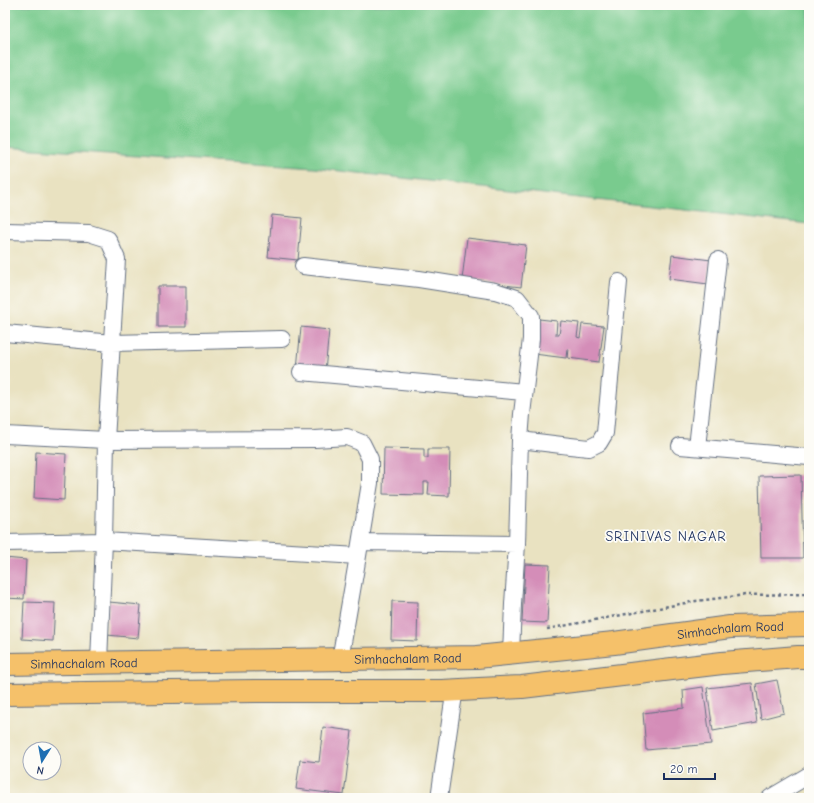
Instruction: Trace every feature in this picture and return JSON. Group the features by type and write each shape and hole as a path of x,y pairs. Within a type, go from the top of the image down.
{"main road":[{"name":"Simhachalam Road","path":"5,664 477,657 614,643 730,627 809,625"},
{"path":"5,694 255,690 455,690 522,687 722,663 809,658"}],"street":[{"path":"5,231 89,233 108,239 117,259 106,440 99,662"},
{"path":"697,447 718,260"},
{"path":"303,266 427,280 495,291 517,298 531,316 531,339 524,392 520,440 517,544 511,654"},
{"path":"520,440 589,448 600,443 605,433 619,282"},
{"path":"5,333 112,343 282,339"},
{"path":"301,372 524,392"},
{"path":"5,435 106,440 315,439 347,437 362,443 370,458 370,483 340,660"},
{"path":"680,446 809,457"},
{"path":"5,543 104,541 360,549 517,544"},
{"path":"438,798 455,690"},
{"path":"770,798 809,775"}],"path":[{"path":"544,629 696,600 746,595 809,594"}],"green space":[{"path":"5,5 809,5 809,224 314,168 5,147"}],"building":[{"path":"272,215 302,218 298,260 268,257"},
{"path":"467,238 526,245 521,287 462,280"},
{"path":"672,255 711,260 708,284 669,279"},
{"path":"158,286 186,286 186,327 158,327"},
{"path":"539,319 557,321 556,335 559,335 561,321 579,323 577,337 580,338 582,324 604,326 599,362 568,358 569,349 567,349 566,358 534,354"},
{"path":"301,327 329,330 325,371 297,369"},
{"path":"384,448 424,449 424,458 428,458 428,449 450,449 449,496 428,495 429,482 424,482 424,495 383,494"},
{"path":"36,452 66,454 64,500 34,498"},
{"path":"801,475 803,558 761,558 759,476"},
{"path":"5,558 26,560 24,599 5,598"},
{"path":"525,564 550,565 547,623 522,622"},
{"path":"392,601 418,602 417,641 391,640"},
{"path":"24,602 55,603 53,641 22,639"},
{"path":"109,602 141,605 138,638 107,635"},
{"path":"777,680 784,713 761,719 756,684"},
{"path":"752,683 757,723 713,731 707,688"},
{"path":"703,687 711,744 646,750 643,713 684,708 683,690"},
{"path":"323,727 352,731 344,795 296,789 300,760 319,762"}],"district":[{"name":"SRINIVAS NAGAR","path":"666,536"}]}
